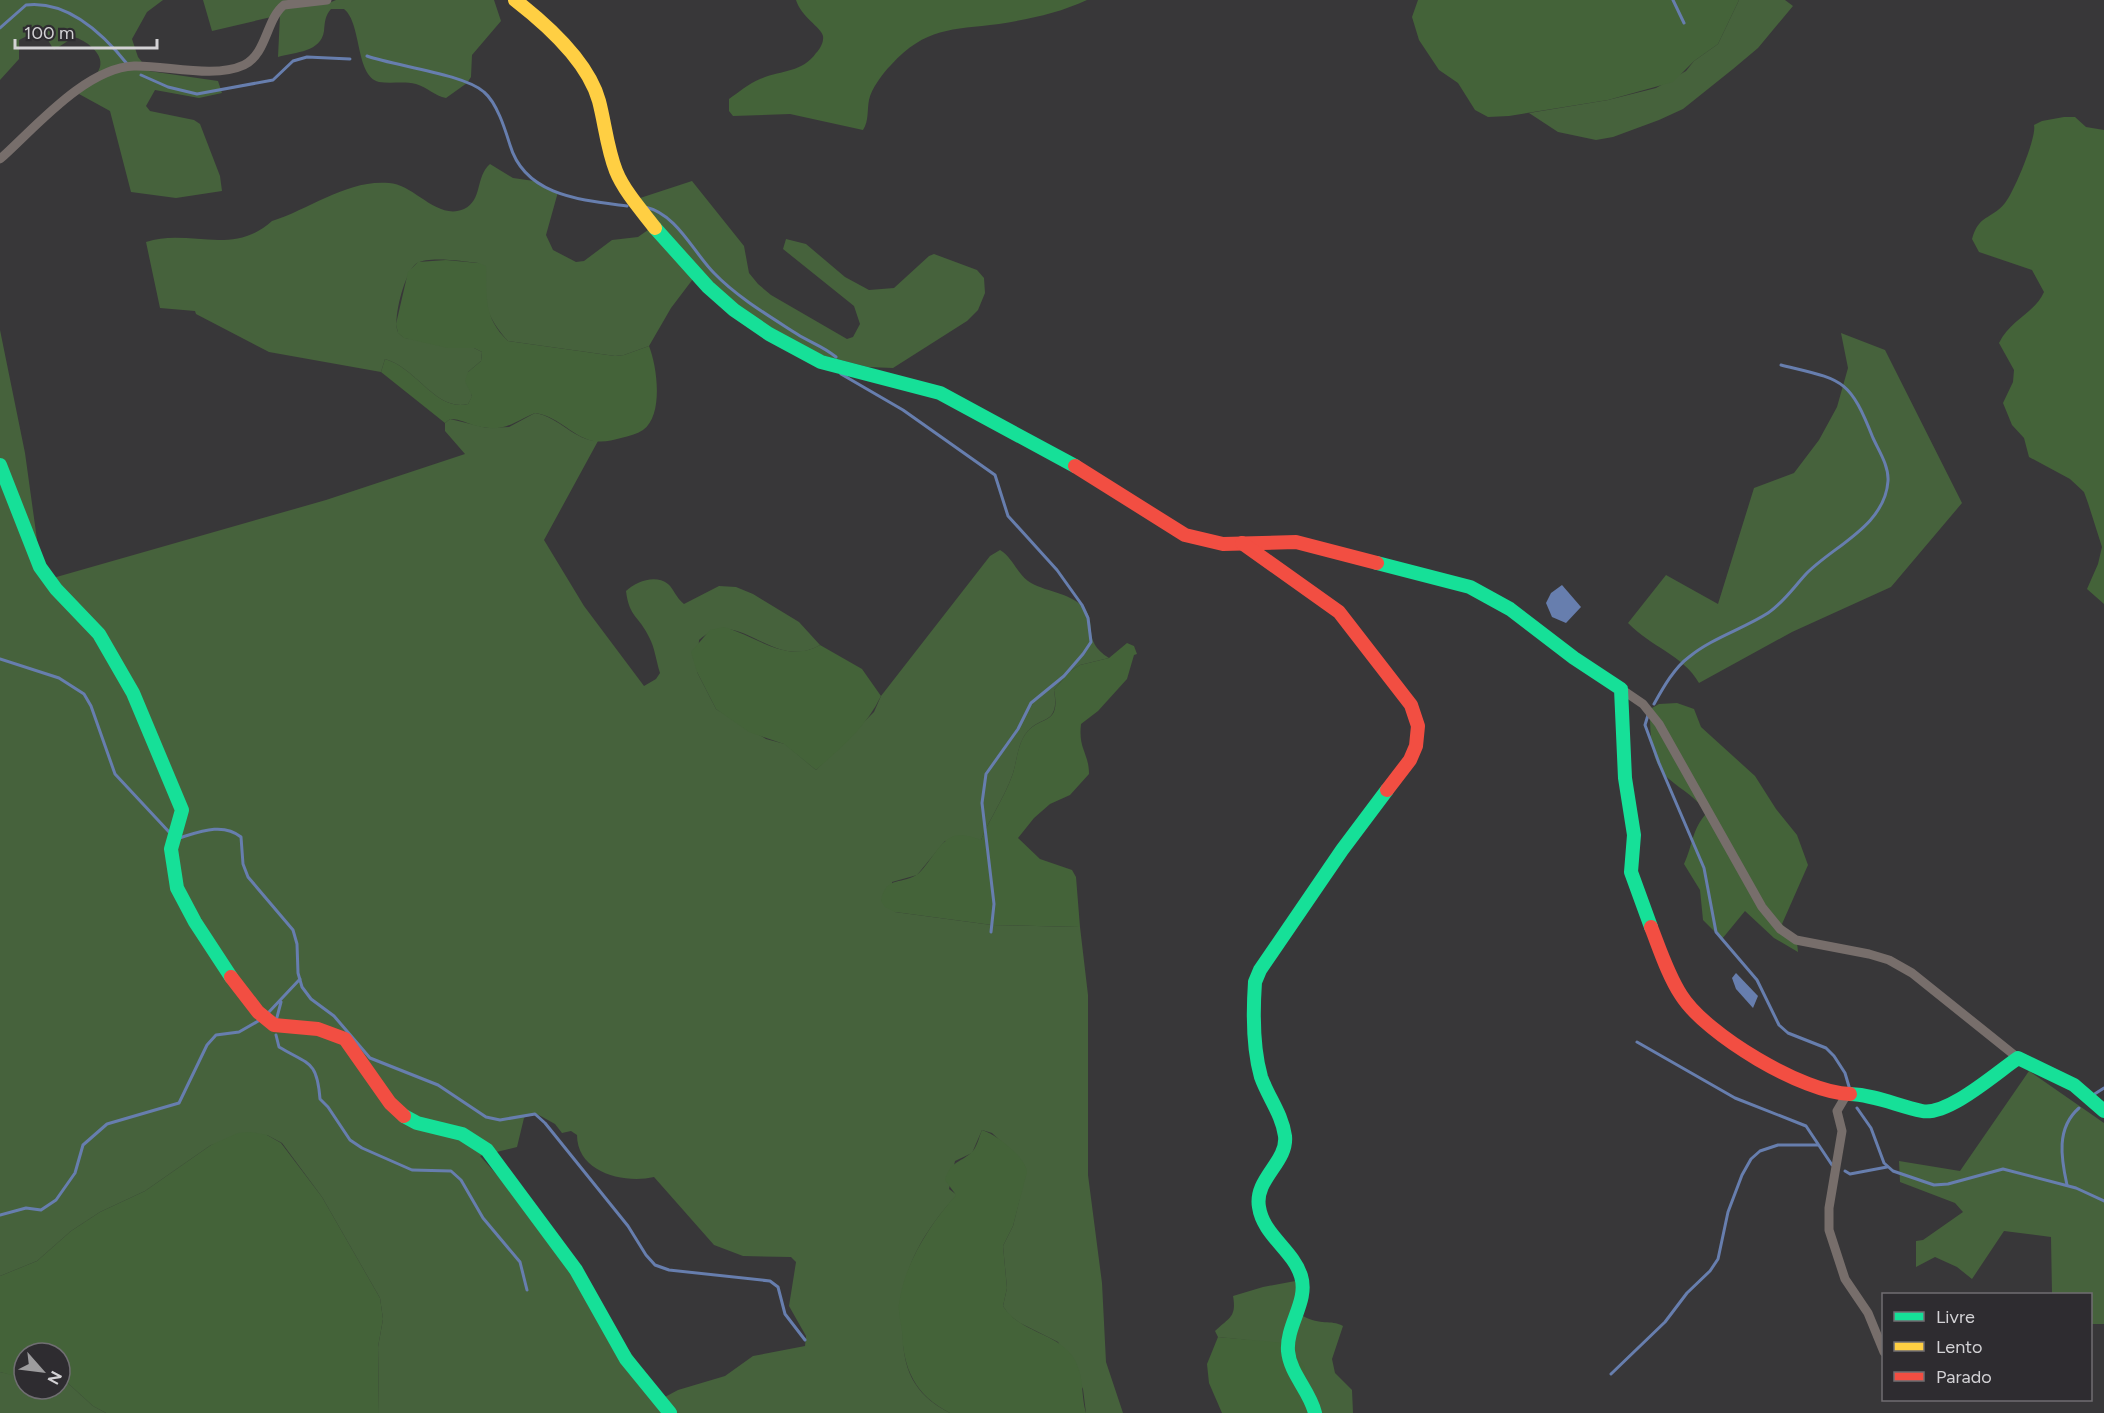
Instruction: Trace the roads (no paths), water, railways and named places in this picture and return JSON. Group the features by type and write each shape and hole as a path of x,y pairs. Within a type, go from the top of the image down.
{"street":[{"path":"0,159 86,84 110,71 135,66 188,70 226,69 244,65 258,51 284,4 327,0"},
{"path":"515,0 549,26 574,57 591,84 617,174 639,208 686,264 750,322 821,362 940,393 1073,465 1174,530 1207,542 1296,542 1458,582 1497,601 1574,658 1643,704 1659,724 1762,907 1780,929 1802,943 1841,948 1889,960 1900,966 1941,994 2018,1058 2074,1085 2104,1111"},
{"path":"0,465 40,567 56,589 99,634 133,693 182,810 171,849 177,888 195,922 237,987 258,1012 274,1025 318,1029 345,1039 390,1102 404,1116 417,1123 462,1134 487,1150 576,1270 626,1359 670,1413"},
{"path":"1242,543 1339,612 1349,622 1411,705 1417,716 1420,730 1418,743 1410,760 1342,850 1260,970 1255,982 1261,1076 1282,1122 1286,1139 1285,1147 1258,1190 1257,1204 1265,1224 1301,1276 1303,1294 1292,1320 1288,1349 1293,1368 1311,1398 1315,1413"},
{"path":"1621,689 1625,778 1634,835 1631,872 1659,948 1682,997 1716,1031 1740,1049 1814,1087 1847,1094 1865,1095 1916,1110 1935,1112 1959,1101 2018,1058"},
{"path":"1847,1094 1837,1112 1842,1131 1828,1224 1845,1279 1868,1314 1882,1347"}],"water":[{"path":"1562,585 1581,607 1566,623 1552,617 1546,603 1551,593"},
{"path":"1736,973 1758,996 1753,1008 1736,989 1732,978"}],"waterway":[{"path":"1673,0 1684,23"},
{"path":"0,28 26,5 56,8 71,14 97,32 128,65"},
{"path":"367,56 446,75 474,86 484,92 493,103 517,162 528,175 541,185 574,198 627,206"},
{"path":"141,75 168,87 197,94 273,80 293,61 307,57 350,59"},
{"path":"645,207 656,211 675,225 714,273 733,290 775,320 836,357"},
{"path":"1654,704 1678,667 1698,650 1773,609 1817,564 1868,523 1878,511 1885,497 1888,481 1885,464 1865,418 1849,392 1841,384 1831,379 1781,365"},
{"path":"841,374 903,410 995,475 1008,516 1057,570 1082,605 1088,618 1091,642 1064,676 1031,703 1018,729 986,774 982,803 994,904 991,932"},
{"path":"0,659 59,678 84,694 91,706 115,774 170,833"},
{"path":"1648,715 1645,725 1704,868 1716,932 1757,980 1779,1025 1788,1033 1826,1048 1845,1073 1850,1090"},
{"path":"179,838 219,829 234,832 241,837 243,864 248,877 293,930 302,987 311,999 334,1016 370,1058 438,1085 486,1117 500,1120 535,1114 545,1123 628,1226 655,1265 669,1270 770,1281 778,1287 785,1314 805,1340"},
{"path":"268,1013 300,979"},
{"path":"276,1021 281,1002"},
{"path":"0,1215 26,1208 41,1210 56,1200 75,1173 83,1145 107,1124 179,1103 207,1045 216,1035 239,1032 260,1020"},
{"path":"276,1035 279,1047 304,1061 314,1070 320,1099 350,1140 362,1148 412,1170 451,1171 461,1180 483,1218 520,1262 527,1290"},
{"path":"1637,1042 1735,1098 1806,1126 1832,1165"},
{"path":"2093,1095 2104,1088"},
{"path":"1857,1108 1871,1128 1884,1163 1893,1171 1934,1185 1948,1184 2003,1169 2076,1188 2104,1201"},
{"path":"2067,1185 2062,1144 2067,1125 2079,1108"},
{"path":"1611,1374 1665,1322 1687,1293 1710,1271 1718,1259 1728,1212 1742,1175 1751,1159 1760,1151 1778,1145 1818,1145"},
{"path":"1845,1171 1850,1174 1887,1167"}]}
